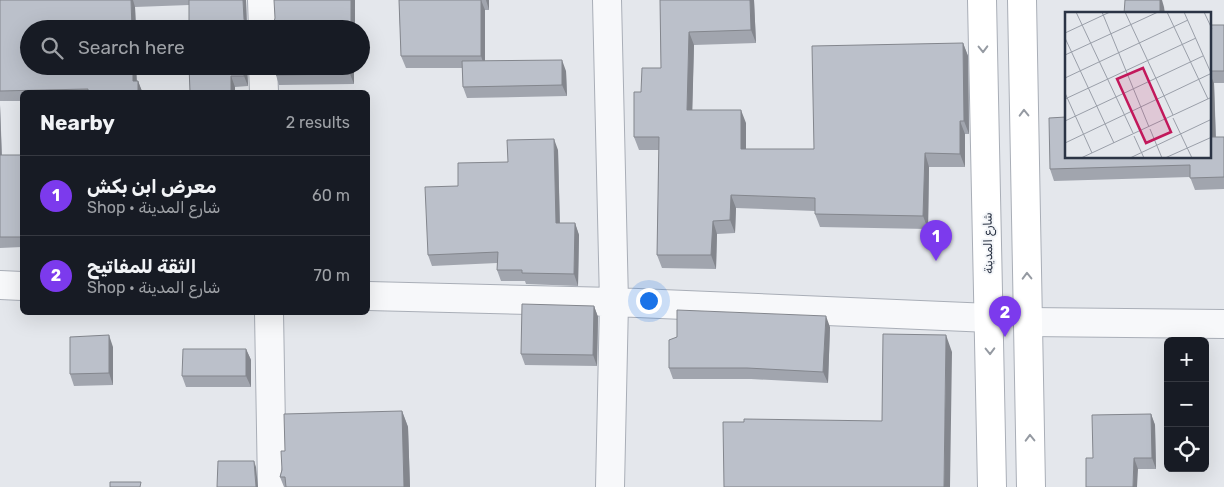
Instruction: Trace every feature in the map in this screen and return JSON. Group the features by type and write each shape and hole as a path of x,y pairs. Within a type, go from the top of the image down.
{"main road":[{"name":"شارع المدينة","path":"982,0 992,487"},
{"path":"1022,0 1031,487"}],"street":[{"path":"262,0 263,20"},
{"path":"607,0 614,302 610,487"},
{"path":"264,75 264,90"},
{"path":"0,285 20,286"},
{"path":"370,296 614,302 990,318"},
{"path":"268,315 272,487"},
{"path":"1028,322 1224,324"}],"building":[{"path":"0,0 131,0 132,20 20,20 20,75 133,75 133,81 138,81 138,90 0,91"},
{"path":"189,0 243,0 244,20 189,20"},
{"path":"274,0 351,0 351,20 274,20"},
{"path":"399,0 481,0 481,56 401,56"},
{"path":"660,0 750,0 751,30 689,32 687,110 741,110 741,149 814,149 812,46 963,43 964,121 960,121 960,154 925,153 923,216 815,214 815,198 731,195 730,220 713,221 711,255 657,255 659,137 634,137 634,92 641,92 642,68 661,68"},
{"path":"1125,0 1160,0 1160,12 1124,12"},
{"path":"1212,25 1224,25 1224,71 1212,71"},
{"path":"562,60 562,85 463,87 462,61"},
{"path":"189,75 244,75 231,76 231,90 190,90"},
{"path":"1065,117 1065,159 1212,159 1212,137 1224,137 1224,177 1190,178 1190,165 1050,169 1049,118"},
{"path":"554,139 556,223 575,223 574,274 522,273 522,270 497,270 498,252 428,255 425,187 458,186 458,163 508,162 507,140"},
{"path":"0,155 20,155 20,237 0,237"},
{"path":"522,304 594,306 593,355 521,354"},
{"path":"677,310 826,316 823,372 747,368 669,368 669,340 677,337"},
{"path":"883,334 946,335 944,487 724,487 723,422 744,422 744,419 882,421"},
{"path":"109,335 109,373 70,374 70,337"},
{"path":"183,349 246,349 246,376 182,376"},
{"path":"402,411 404,487 286,487 285,477 280,477 282,470 281,451 285,451 284,414"},
{"path":"1151,414 1152,458 1134,458 1133,487 1086,487 1086,458 1093,458 1092,415"},
{"path":"218,461 254,461 256,487 217,487"},
{"path":"110,482 141,482 140,487 110,487"}],"place":[{"name":"معرض ابن بكش","path":"936,261"},
{"name":"الثقة للمفاتيح","path":"1005,337"}]}
